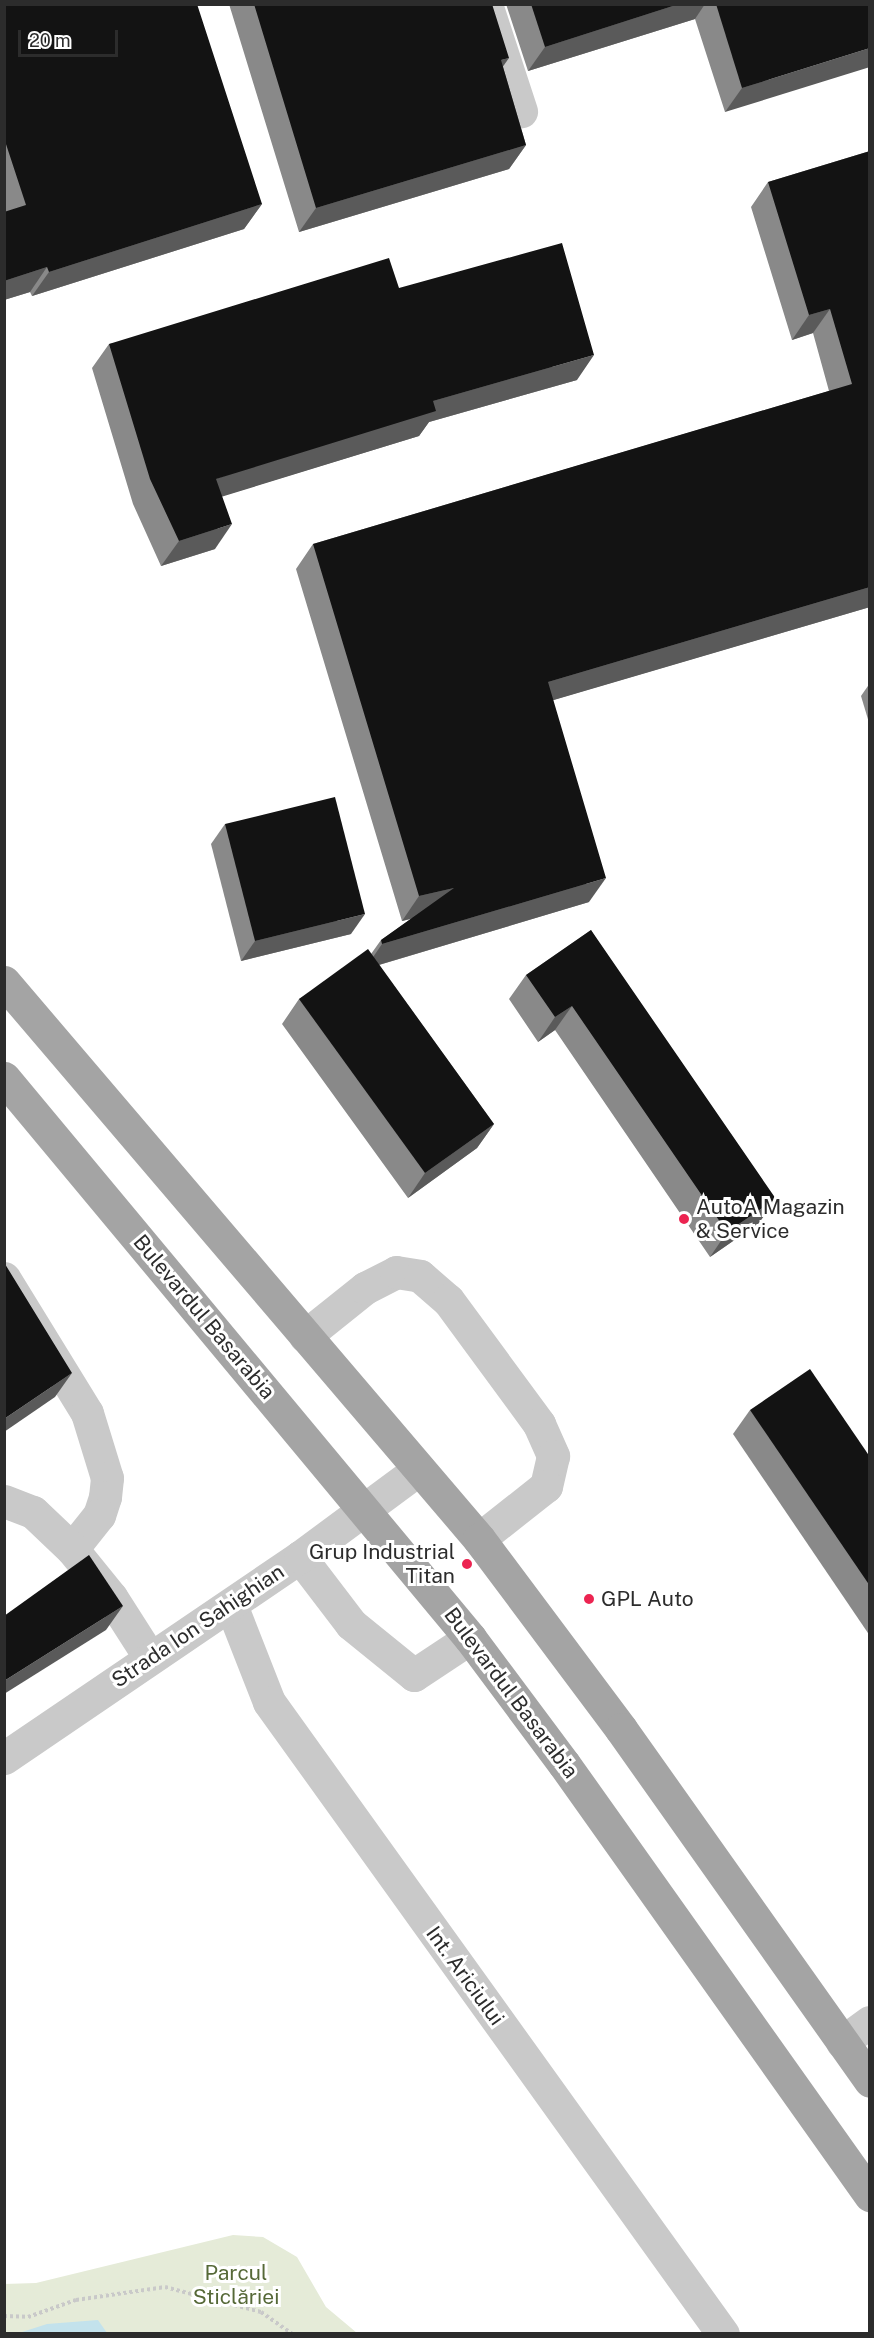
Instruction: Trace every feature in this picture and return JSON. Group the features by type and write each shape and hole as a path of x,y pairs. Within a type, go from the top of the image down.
{"main road":[{"path":"4,982 479,1539 621,1729 870,2081"},
{"name":"Bulevardul Basarabia","path":"4,1078 470,1638 571,1773 870,2195"}],"street":[{"path":"486,4 521,111"},
{"path":"305,1336 365,1288 396,1272 420,1276 448,1300 539,1424 554,1456 546,1485 479,1539"},
{"path":"4,1278 87,1413 107,1478 105,1497 99,1515 72,1549"},
{"name":"Strada Ion Sahighian","path":"4,1758 300,1557 419,1469"},
{"path":"4,1501 33,1512 72,1549 111,1597 150,1658"},
{"path":"300,1557 351,1624 414,1675 470,1638"},
{"name":"Int. Ariciului","path":"231,1605 269,1702 723,2334"},
{"path":"842,2042 870,2022"}],"path":[{"path":"4,2316 28,2317 76,2300 165,2287 216,2298 261,2312 293,2334"}],"green space":[{"name":"Parcul Sticlăriei","path":"233,2235 263,2237 297,2257 326,2307 357,2333 5,2333 4,2284 36,2283"}],"water":[{"path":"98,2320 107,2333 19,2333 47,2324"}],"building":[{"path":"4,4 197,4 262,204 49,272 47,267 4,281 4,212 26,205 4,138"},
{"path":"254,4 492,4 509,58 501,60 526,145 316,208"},
{"path":"531,4 679,4 545,47"},
{"path":"716,4 870,4 870,48 742,88"},
{"path":"870,151 870,587 548,682 606,878 382,944 381,940 454,888 419,896 313,544 852,384 830,309 809,315 768,182"},
{"path":"562,243 594,355 433,401 436,411 216,479 232,524 179,541 150,479 109,344 389,258 399,288"},
{"path":"335,797 365,914 255,941 225,824"},
{"path":"591,930 776,1199 727,1232 572,1006 555,1017 526,975"},
{"path":"368,949 494,1124 425,1173 299,999"},
{"path":"4,1261 72,1373 4,1419"},
{"path":"810,1369 870,1457 870,1586 750,1410"},
{"path":"89,1555 123,1606 4,1681 4,1616"}],"place":[{"name":"AutoA Magazin & Service","path":"684,1219"},
{"name":"Grup Industrial Titan","path":"467,1564"},
{"name":"GPL Auto","path":"589,1599"}]}
